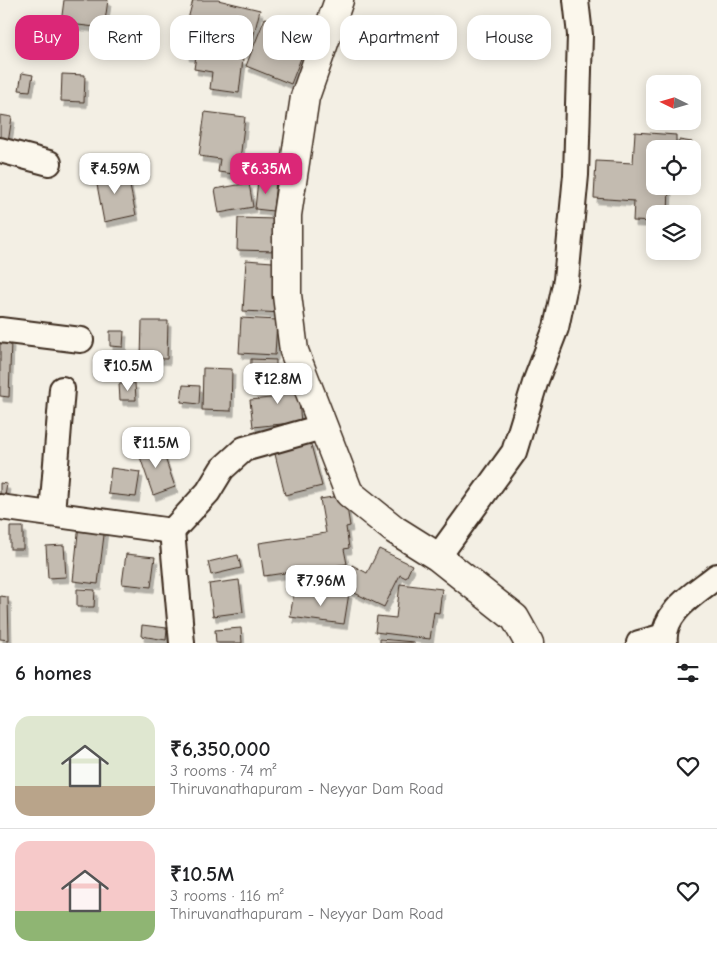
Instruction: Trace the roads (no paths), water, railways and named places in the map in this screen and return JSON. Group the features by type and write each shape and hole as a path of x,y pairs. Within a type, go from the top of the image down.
{"main road":[{"path":"333,1 305,97 287,215 287,295 294,351 348,493 395,530 438,557 515,618 529,643"}],"street":[{"path":"438,557 514,452 536,380 556,328 566,280 576,175 580,35 576,0"},
{"path":"0,150 49,163"},
{"path":"0,330 81,340"},
{"path":"52,513 62,389"},
{"path":"182,643 172,531 208,492 222,469 244,449 322,427"},
{"path":"0,507 172,531"},
{"path":"639,643 664,640 674,610 717,576"}]}
